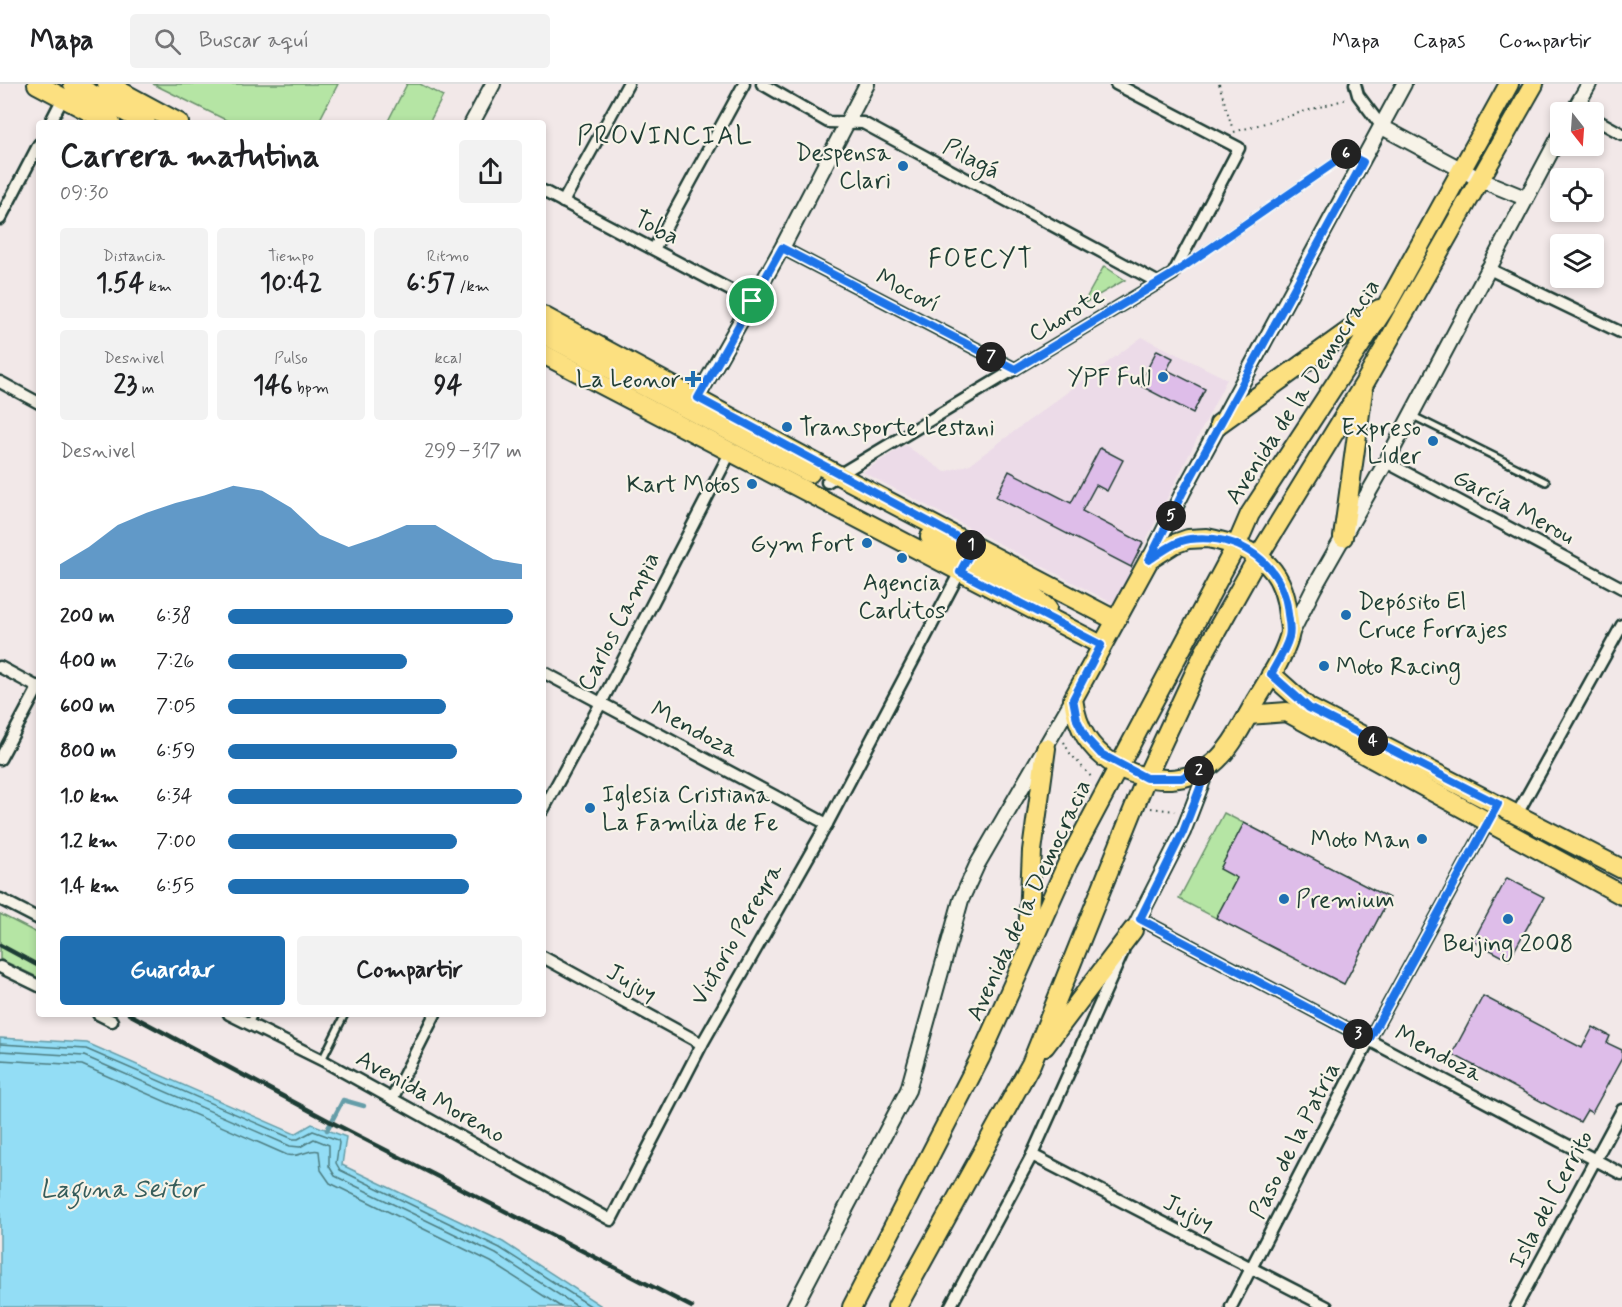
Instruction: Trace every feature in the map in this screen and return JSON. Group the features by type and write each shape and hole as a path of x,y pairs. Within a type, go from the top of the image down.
{"main road":[{"path":"37,84 69,89 139,120"},
{"name":"Avenida de la Democracia","path":"852,1307 980,1058 1068,862 1237,544 1250,514 1388,303 1509,84"},
{"name":"Avenida de la Democracia","path":"897,1307 1031,1064 1146,778 1204,653 1258,557 1364,384 1534,84"},
{"path":"112,85 174,120"},
{"path":"69,89 107,120"},
{"path":"1219,424 1388,303"},
{"path":"546,318 689,412 731,452 967,559 1092,608 1115,620"},
{"path":"546,336 689,412"},
{"path":"546,355 689,412 833,478 967,559 1101,645"},
{"path":"1343,537 1364,384"},
{"path":"1073,699 1077,720 1086,738 1101,754 1119,766 1146,778 1181,778 1208,767 1231,743 1271,674 1290,636 1287,597 1268,564 1237,544 1207,538 1188,539 1174,544 1149,560"},
{"path":"967,559 1023,588 1092,608"},
{"name":"Avenida de la Democracia","path":"1073,699 1149,560"},
{"path":"1023,588 1073,629"},
{"path":"1271,674 1309,708 1622,869"},
{"path":"1248,715 1287,712 1622,895"},
{"path":"1028,950 1032,851 1046,748"},
{"path":"1031,1064 1137,925"}],"street":[{"path":"474,120 493,84"},
{"path":"563,202 628,84"},
{"path":"654,249 744,84"},
{"name":"Pilagá","path":"762,84 828,122 863,123 1158,283"},
{"path":"689,412 782,248 867,84"},
{"path":"1116,84 1239,148 1173,274"},
{"path":"1355,84 1358,95 1382,127 1481,180 1525,198"},
{"name":"Avenida de la Democracia","path":"1149,560 1219,424 1404,84"},
{"path":"1580,102 1588,84"},
{"path":"52,120 69,89"},
{"path":"1604,124 1622,134"},
{"path":"0,219 36,150"},
{"path":"1290,636 1386,462 1550,153"},
{"name":"Toba","path":"546,193 752,301"},
{"name":"Mocoví","path":"782,248 1015,369"},
{"path":"1487,268 1622,333"},
{"name":"Chorote","path":"833,478 1173,274"},
{"path":"0,382 36,401"},
{"name":"Carlos Campia","path":"546,805 602,703 731,452"},
{"name":"García Merou","path":"1386,462 1622,588"},
{"name":"Victorio Pereyra","path":"611,1220 702,1044 827,824 967,559"},
{"path":"1517,814 1622,625"},
{"path":"0,667 36,685"},
{"name":"Mendoza","path":"546,674 827,824"},
{"path":"0,759 36,693"},
{"name":"Avenida de la Democracia","path":"794,1307 908,1090 961,900 977,865 1073,699"},
{"path":"950,1307 1032,1155 1137,925 1183,832 1208,767"},
{"name":"Paso de la Patria","path":"1231,1307 1369,1040 1498,804"},
{"path":"0,899 36,917"},
{"name":"Mendoza","path":"1137,925 1369,1040 1622,1174"},
{"name":"Jujuy","path":"546,959 702,1044"},
{"path":"0,967 36,985"},
{"path":"104,1017 112,1021"},
{"path":"392,1099 433,1017"},
{"name":"Avenida Moreno","path":"251,1019 611,1220"},
{"name":"Isla del Cerrito","path":"1516,1307 1622,1110"},
{"name":"Jujuy","path":"1032,1155 1327,1307"}],"lane":[{"path":"1173,274 1347,154 1363,162"},
{"path":"1411,415 1546,482"},
{"path":"321,1060 343,1017"}],"path":[{"path":"1219,84 1239,148"},
{"path":"1234,133 1358,95"}],"shaded area":[{"path":"1142,337 1227,379 1114,604 863,472 905,445 945,472 970,464"}],"green space":[{"path":"153,84 338,84 320,120 226,120"},
{"path":"407,84 420,84 443,96 431,120 389,120"},
{"path":"1104,266 1125,280 1083,304"},
{"name":"Premium","path":"1224,813 1389,898 1344,984 1179,899"},
{"path":"0,914 36,932 36,977 0,959"}],"water":[{"name":"Laguna Seitor","path":"0,1038 87,1043 295,1134 312,1124 346,1137 342,1165 503,1242 603,1307 0,1307"}],"building":[{"name":"YPF Full","path":"1157,350 1173,358 1167,370 1205,389 1193,413 1139,385"},
{"path":"1100,448 1123,460 1107,491 1096,485 1082,511 1143,543 1131,567 996,497 1009,471 1071,503"},
{"name":"Premium","path":"1244,823 1389,898 1344,984 1216,918 1237,878 1220,869"},
{"name":"Beijing 2008","path":"1507,878 1544,897 1509,960 1473,941"},
{"path":"1483,996 1582,1048 1593,1027 1610,1036 1607,1043 1622,1050 1622,1058 1592,1113 1587,1110 1580,1122 1452,1054"}],"waterway":[{"path":"327,1130 343,1100 364,1106"}],"railway":[{"path":"0,945 36,964"},
{"path":"135,1017 333,1123 692,1307"}],"place":[{"name":"Despensa Clari","path":"903,166"},
{"name":"YPF Full","path":"1163,377"},
{"name":"La Leonor","path":"693,379"},
{"name":"Transporte Lestani","path":"787,427"},
{"name":"Expreso Líder","path":"1433,441"},
{"name":"Kart Motos","path":"752,484"},
{"name":"Gym Fort","path":"867,543"},
{"name":"Agencia Carlitos","path":"902,558"},
{"name":"Depósito El Cruce Forrajes","path":"1346,615"},
{"name":"Moto Racing","path":"1324,666"},
{"name":"Iglesia Cristiana La Familia de Fe","path":"590,808"},
{"name":"Moto Man","path":"1422,839"},
{"name":"Premium","path":"1284,899"},
{"name":"Beijing 2008","path":"1508,919"}],"district":[{"name":"PROVINCIAL","path":"665,135"},
{"name":"FOECYT","path":"981,258"}],"route":[{"path":"1347,154 1363,162 1183,492 1149,560 1174,544 1188,539 1207,538 1237,544 1268,564 1287,597 1290,636 1271,674 1309,708 1498,804 1369,1040 1140,919 1183,832 1208,767 1181,778 1161,780 1146,778 1119,766 1101,754 1086,738 1077,720 1073,699 1101,645 960,572 974,546 698,398 752,301 782,248 1015,369 1173,274 1347,154"}]}
